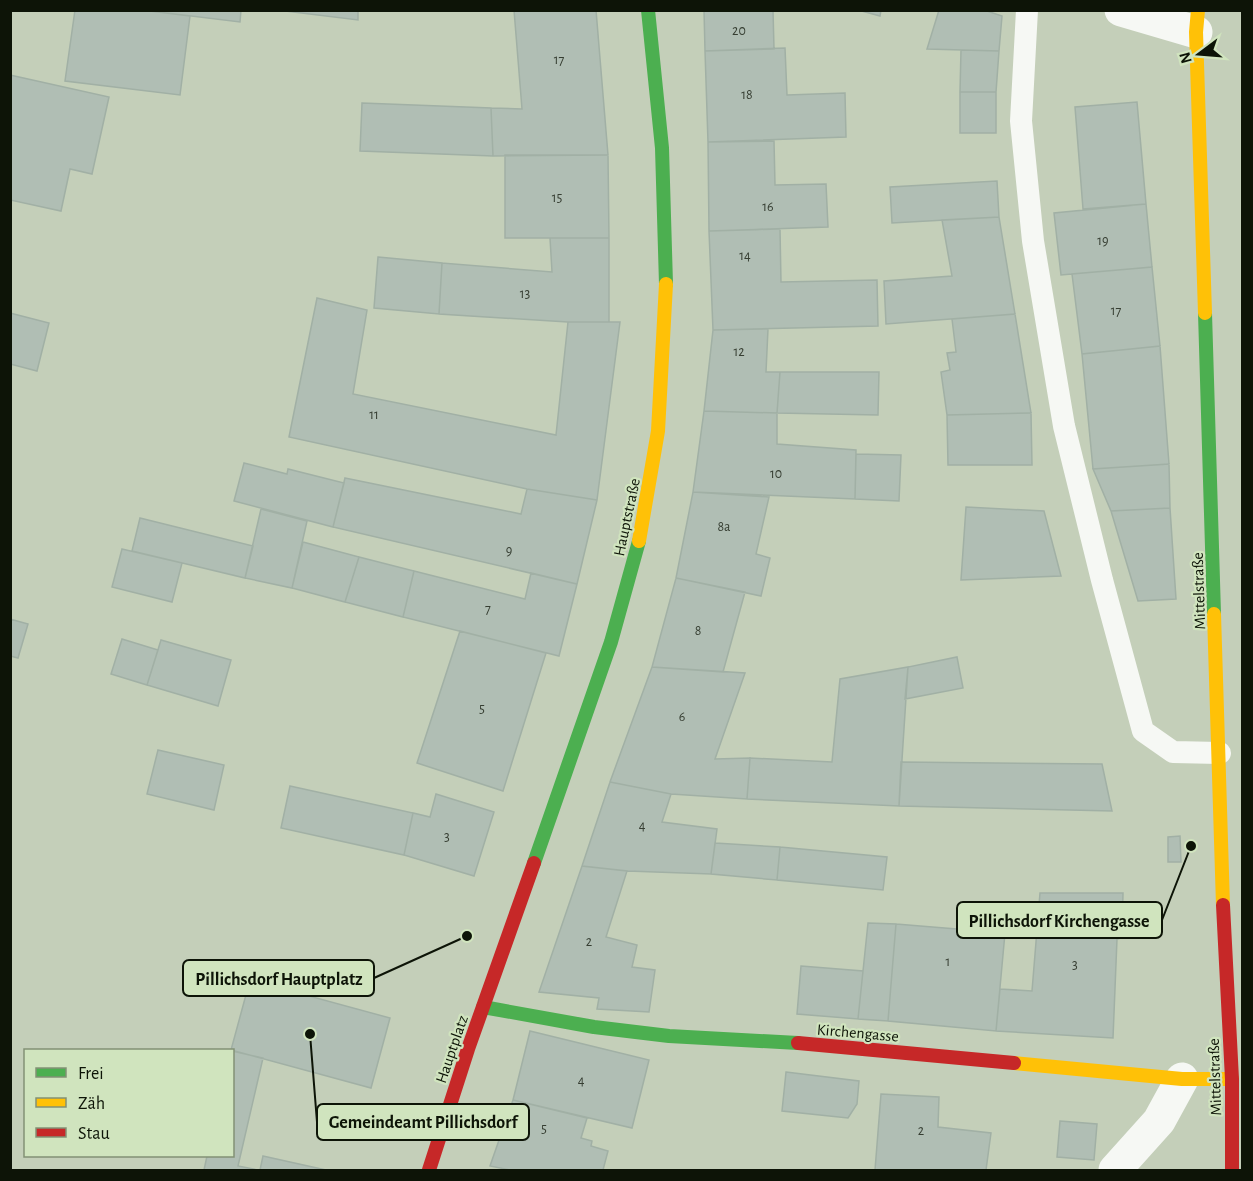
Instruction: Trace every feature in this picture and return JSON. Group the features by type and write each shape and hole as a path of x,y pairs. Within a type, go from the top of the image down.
{"street":[{"name":"Hauptstraße","path":"483,1007 563,789 604,662 633,567 653,471 666,345 665,232 648,10"},
{"path":"1121,10 1197,21"},
{"name":"Mittelstraße","path":"1197,21 1220,753 1234,953 1233,1170"},
{"name":"Kirchengasse","path":"483,1007 567,1023 733,1042 782,1042 1182,1078 1232,1079"},
{"name":"Hauptplatz","path":"429,1170 483,1007"},
{"path":"1115,1170 1159,1121 1182,1078"}],"lane":[{"path":"1027,10 1021,121 1033,241 1064,426 1102,580 1143,731 1173,752 1220,753"}],"building":[{"path":"75,10 142,10 190,16 180,95 65,81"},
{"path":"142,10 241,10 240,22"},
{"path":"277,10 358,10 358,20"},
{"path":"514,10 596,10 608,155 493,156 491,108 522,109"},
{"path":"704,10 773,10 774,49 705,51"},
{"path":"858,10 881,10 880,16"},
{"path":"939,10 984,10 1002,16 999,51 927,49"},
{"path":"785,48 787,95 845,93 846,137 708,142 705,51"},
{"path":"961,50 999,51 996,92 960,92"},
{"path":"10,75 109,97 92,174 70,169 61,211 10,200"},
{"path":"960,92 996,92 996,133 960,133"},
{"path":"1137,102 1146,204 1083,209 1075,107"},
{"path":"362,103 491,108 493,156 360,151"},
{"path":"774,141 775,185 826,184 828,227 709,231 708,142"},
{"path":"505,155 608,155 609,238 505,238"},
{"path":"997,181 999,217 892,223 890,187"},
{"path":"1146,204 1152,267 1061,275 1054,213"},
{"path":"999,217 1015,314 886,324 884,281 952,276 942,220"},
{"path":"780,229 781,282 877,280 878,326 713,330 709,231"},
{"path":"550,238 609,238 609,322 568,322 439,314 442,263 552,272"},
{"path":"378,257 442,263 439,314 374,308"},
{"path":"1152,267 1160,346 1082,354 1072,274"},
{"path":"317,298 367,310 353,394 556,435 568,322 620,322 597,500 527,489 289,437"},
{"path":"10,313 49,323 37,371 10,364"},
{"path":"1015,314 1031,413 947,415 941,372 950,370 947,353 956,352 952,319"},
{"path":"768,329 766,372 780,372 777,413 704,411 713,330"},
{"path":"1160,346 1169,464 1093,469 1082,354"},
{"path":"780,372 879,372 878,415 777,413"},
{"path":"704,411 777,413 777,444 856,450 855,499 693,492"},
{"path":"1031,413 1032,465 948,465 947,415"},
{"path":"856,454 901,455 899,501 855,499"},
{"path":"244,463 287,474 288,469 344,483 333,527 234,501"},
{"path":"1169,464 1170,508 1111,511 1093,469"},
{"path":"345,478 521,514 527,489 597,500 577,584 333,527"},
{"path":"693,492 769,497 756,554 770,558 761,596 676,578"},
{"path":"966,507 1044,511 1061,576 961,580"},
{"path":"1170,508 1176,599 1138,601 1111,511"},
{"path":"261,509 307,521 292,588 245,578"},
{"path":"140,518 253,546 245,578 132,551"},
{"path":"303,542 359,557 345,602 292,588"},
{"path":"122,549 182,563 172,602 112,587"},
{"path":"359,557 414,571 403,617 345,602"},
{"path":"414,571 525,599 531,573 577,584 559,656 403,617"},
{"path":"676,578 745,592 723,672 652,667"},
{"path":"10,619 28,624 18,658 10,656"},
{"path":"460,631 546,653 503,791 417,763"},
{"path":"122,639 158,650 147,685 111,674"},
{"path":"161,640 231,660 218,706 147,685"},
{"path":"957,657 963,688 905,699 908,667"},
{"path":"652,667 745,673 715,759 750,758 747,799 671,794 610,782"},
{"path":"908,667 899,806 747,799 750,758 832,762 840,679"},
{"path":"158,750 224,765 214,810 147,794"},
{"path":"901,762 1102,764 1112,811 899,806"},
{"path":"610,782 671,794 662,822 717,829 711,874 627,871 582,866"},
{"path":"290,786 413,813 404,855 281,828"},
{"path":"436,794 494,812 474,876 404,855 413,813 430,817"},
{"path":"1180,836 1181,862 1168,862 1168,837"},
{"path":"715,843 780,847 777,880 711,874"},
{"path":"780,847 887,857 883,890 777,880"},
{"path":"582,866 627,871 606,937 637,945 632,967 655,970 649,1012 597,1009 599,998 539,992"},
{"path":"1040,893 1123,893 1122,938 1117,939 1113,1038 996,1031 1000,989 1032,991"},
{"path":"868,923 896,924 888,1021 858,1019"},
{"path":"896,924 1005,933 996,1031 888,1021"},
{"path":"801,966 863,971 858,1019 797,1014"},
{"path":"250,980 390,1018 371,1088 231,1049"},
{"path":"530,1031 649,1060 632,1128 513,1100"},
{"path":"234,1051 263,1058 238,1166 258,1170 204,1170 207,1157 234,1157"},
{"path":"786,1072 859,1081 857,1104 848,1118 782,1111"},
{"path":"881,1094 939,1097 938,1127 991,1133 986,1170 875,1170"},
{"path":"513,1100 587,1118 581,1138 592,1141 591,1146 608,1151 603,1170 510,1170 490,1166"},
{"path":"1060,1121 1097,1124 1094,1160 1057,1157"},
{"path":"263,1156 326,1170 260,1170"}],"traffic: fast":[{"path":"648,10 662,148 666,284"},
{"path":"1205,313 1214,614"},
{"path":"534,863 611,642 639,541"},
{"path":"483,1007 594,1027 669,1036 798,1043"}],"traffic: slow":[{"path":"1198,10 1196,32 1205,313"},
{"path":"639,541 658,431 666,284"},
{"path":"1214,614 1223,905"},
{"path":"1014,1063 1182,1079 1232,1079"}],"traffic: jam":[{"path":"429,1170 468,1049 534,863"},
{"path":"1223,905 1232,1079 1232,1170"},
{"path":"798,1043 1014,1063"}],"place":[{"name":"Pillichsdorf Kirchengasse","path":"1191,846"},
{"name":"Pillichsdorf Hauptplatz","path":"467,936"},
{"name":"Gemeindeamt Pillichsdorf","path":"310,1034"}]}
